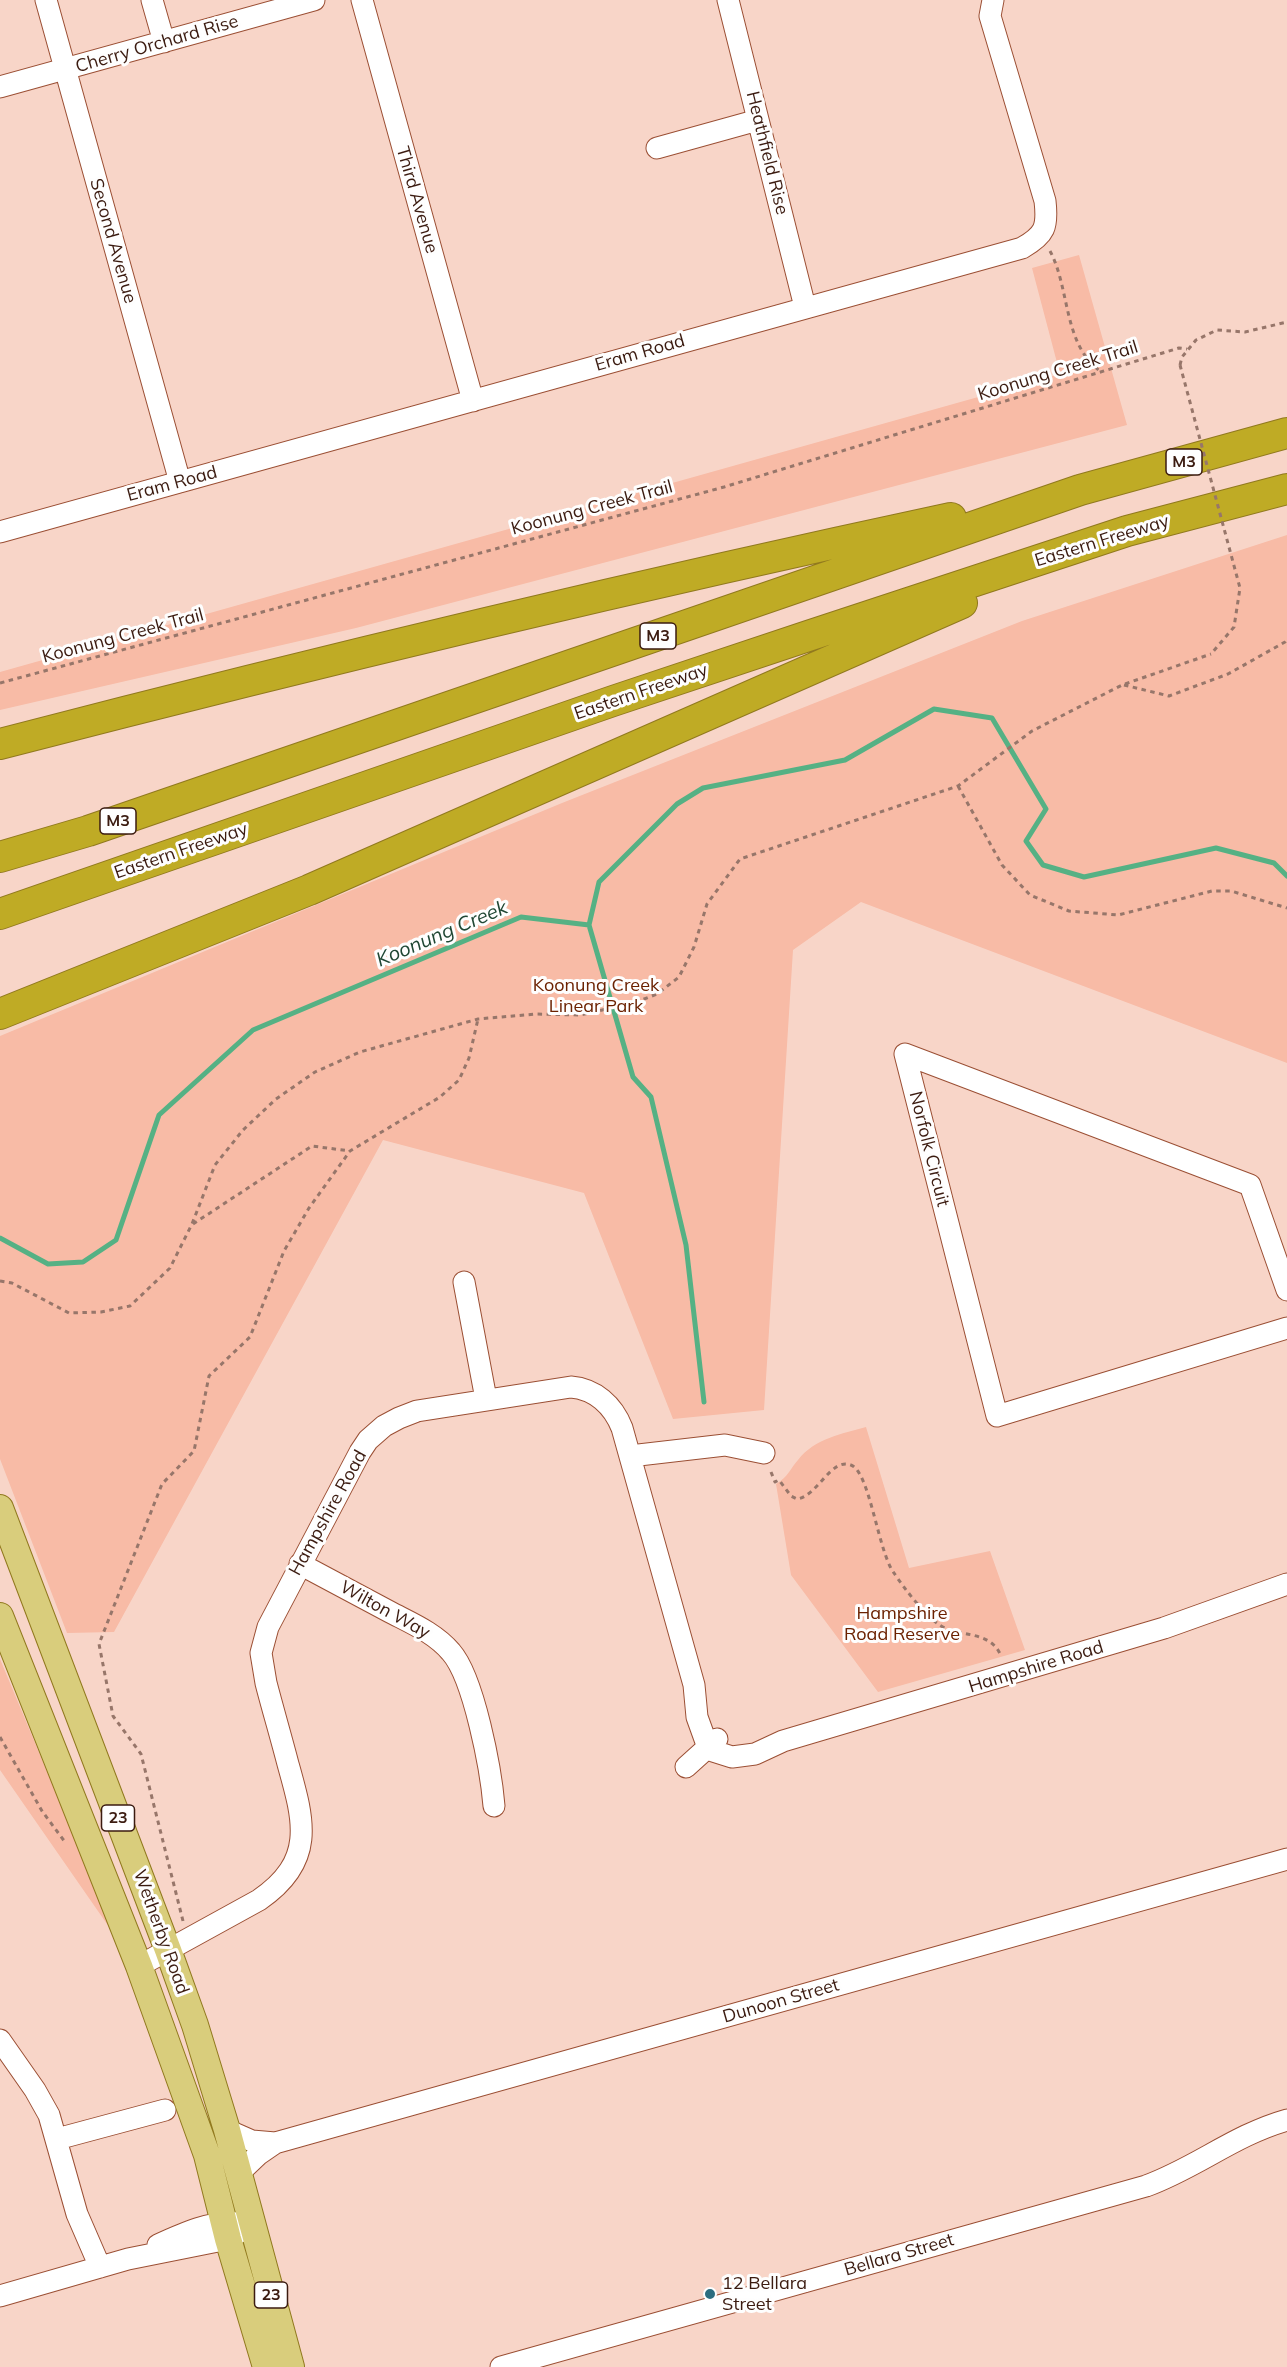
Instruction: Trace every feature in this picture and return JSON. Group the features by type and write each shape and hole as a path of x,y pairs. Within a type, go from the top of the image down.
{"highway":[{"name":"M3","path":"0,857 88,831 1080,490 1287,434"},
{"name":"Eastern Freeway","path":"0,914 614,701 1127,531 1287,489"},
{"path":"0,744 747,561 1080,490"},
{"path":"0,1014 309,890 1127,531"},
{"path":"0,1020 50,994"}],"main road":[{"name":"Wetherby Road","path":"0,1508 178,1945 198,2036 227,2130 291,2367"},
{"name":"Wetherby Road","path":"0,1616 139,1966 207,2155 225,2230 266,2367"}],"street":[{"name":"Second Avenue","path":"46,0 180,482"},
{"path":"152,0 164,42"},
{"name":"Cherry Orchard Rise","path":"0,87 314,0"},
{"name":"Third Avenue","path":"362,0 473,401"},
{"name":"Heathfield Rise","path":"728,0 805,307"},
{"path":"993,0 990,16 1045,201 1047,220 1039,238"},
{"path":"657,148 759,120"},
{"name":"Eram Road","path":"0,532 1023,248 1039,238"},
{"name":"Norfolk Circuit","path":"1287,1290 1250,1185 905,1054 997,1416 1287,1328"},
{"path":"464,1282 486,1399"},
{"name":"Hampshire Road","path":"139,1966 274,1889 289,1871 300,1848 302,1815 266,1683 261,1653 268,1627 360,1452 376,1433 399,1418 417,1411 571,1387 586,1390 602,1400 614,1412 622,1428 694,1685 713,1743 734,1747 783,1740 1164,1628 1287,1584"},
{"path":"630,1456 725,1445 764,1453"},
{"name":"Wilton Way","path":"300,1564 429,1633 453,1654 471,1696 488,1761 494,1806"},
{"path":"686,1767 713,1743"},
{"name":"Dunoon Street","path":"238,2174 259,2154 275,2143 1287,1859"},
{"path":"0,2040 43,2103 57,2139 77,2214 90,2240 93,2269"},
{"path":"57,2139 165,2110"},
{"name":"Bellara Street","path":"501,2367 1146,2186 1172,2176 1243,2136 1287,2120"},
{"name":"Dunoon Street","path":"227,2130 252,2141 275,2143"},
{"path":"0,2296 252,2224"}],"path":[{"path":"1039,238 1052,252 1075,335 1086,361 1100,371"},
{"name":"Koonung Creek Trail","path":"0,683 724,487 1100,371 1179,348 1187,349 1196,340 1217,330 1245,332 1287,322"},
{"path":"0,1281 12,1283 69,1313 101,1312 130,1306 170,1268 192,1224 215,1165 243,1130 276,1098 315,1072 360,1052 478,1019 536,1014 580,1015 634,1003 657,994 679,977 694,947 707,904 740,859 958,786 1032,731 1122,685 1211,654 1234,627 1240,588 1180,365 1187,349"},
{"path":"1122,685 1169,696 1228,674 1287,639"},
{"path":"958,786 1002,865 1030,895 1069,911 1118,915 1212,891 1231,891 1287,908"},
{"path":"178,1945 141,1754 113,1716 99,1644 162,1484 194,1451 209,1376 250,1337 284,1251 309,1208 350,1151 440,1097 459,1080 470,1058 478,1019"},
{"path":"192,1224 312,1146 350,1151"},
{"path":"764,1453 775,1482 779,1480 791,1496 797,1499 814,1491 836,1467 845,1464 856,1468 864,1480 884,1555 894,1574 940,1626 990,1641 1002,1659"},
{"path":"0,1737 42,1811 70,1849"}],"green space":[{"path":"1079,255 1127,425 356,628 0,710 0,672 1060,374 1032,268"},
{"name":"Koonung Creek Linear Park","path":"1287,535 1287,1063 861,902 793,950 764,1410 673,1419 584,1193 383,1140 114,1632 67,1633 0,1459 0,1036 562,803 1022,621"},
{"name":"Hampshire Road Reserve","path":"866,1427 909,1568 990,1551 1025,1650 878,1692 791,1575 776,1484 812,1447 829,1438"},
{"path":"0,1659 116,1937 0,1770"}],"waterway":[{"name":"Koonung Creek","path":"0,1238 48,1264 83,1262 116,1240 159,1115 253,1030 521,917 589,925 599,882 677,804 703,788 845,760 934,709 992,718 1046,809 1026,841 1043,865 1084,877 1216,848 1274,863 1287,876"},
{"path":"589,925 633,1077 651,1097 686,1245 704,1402"}],"place":[{"name":"12 Bellara Street","path":"710,2294"}]}
